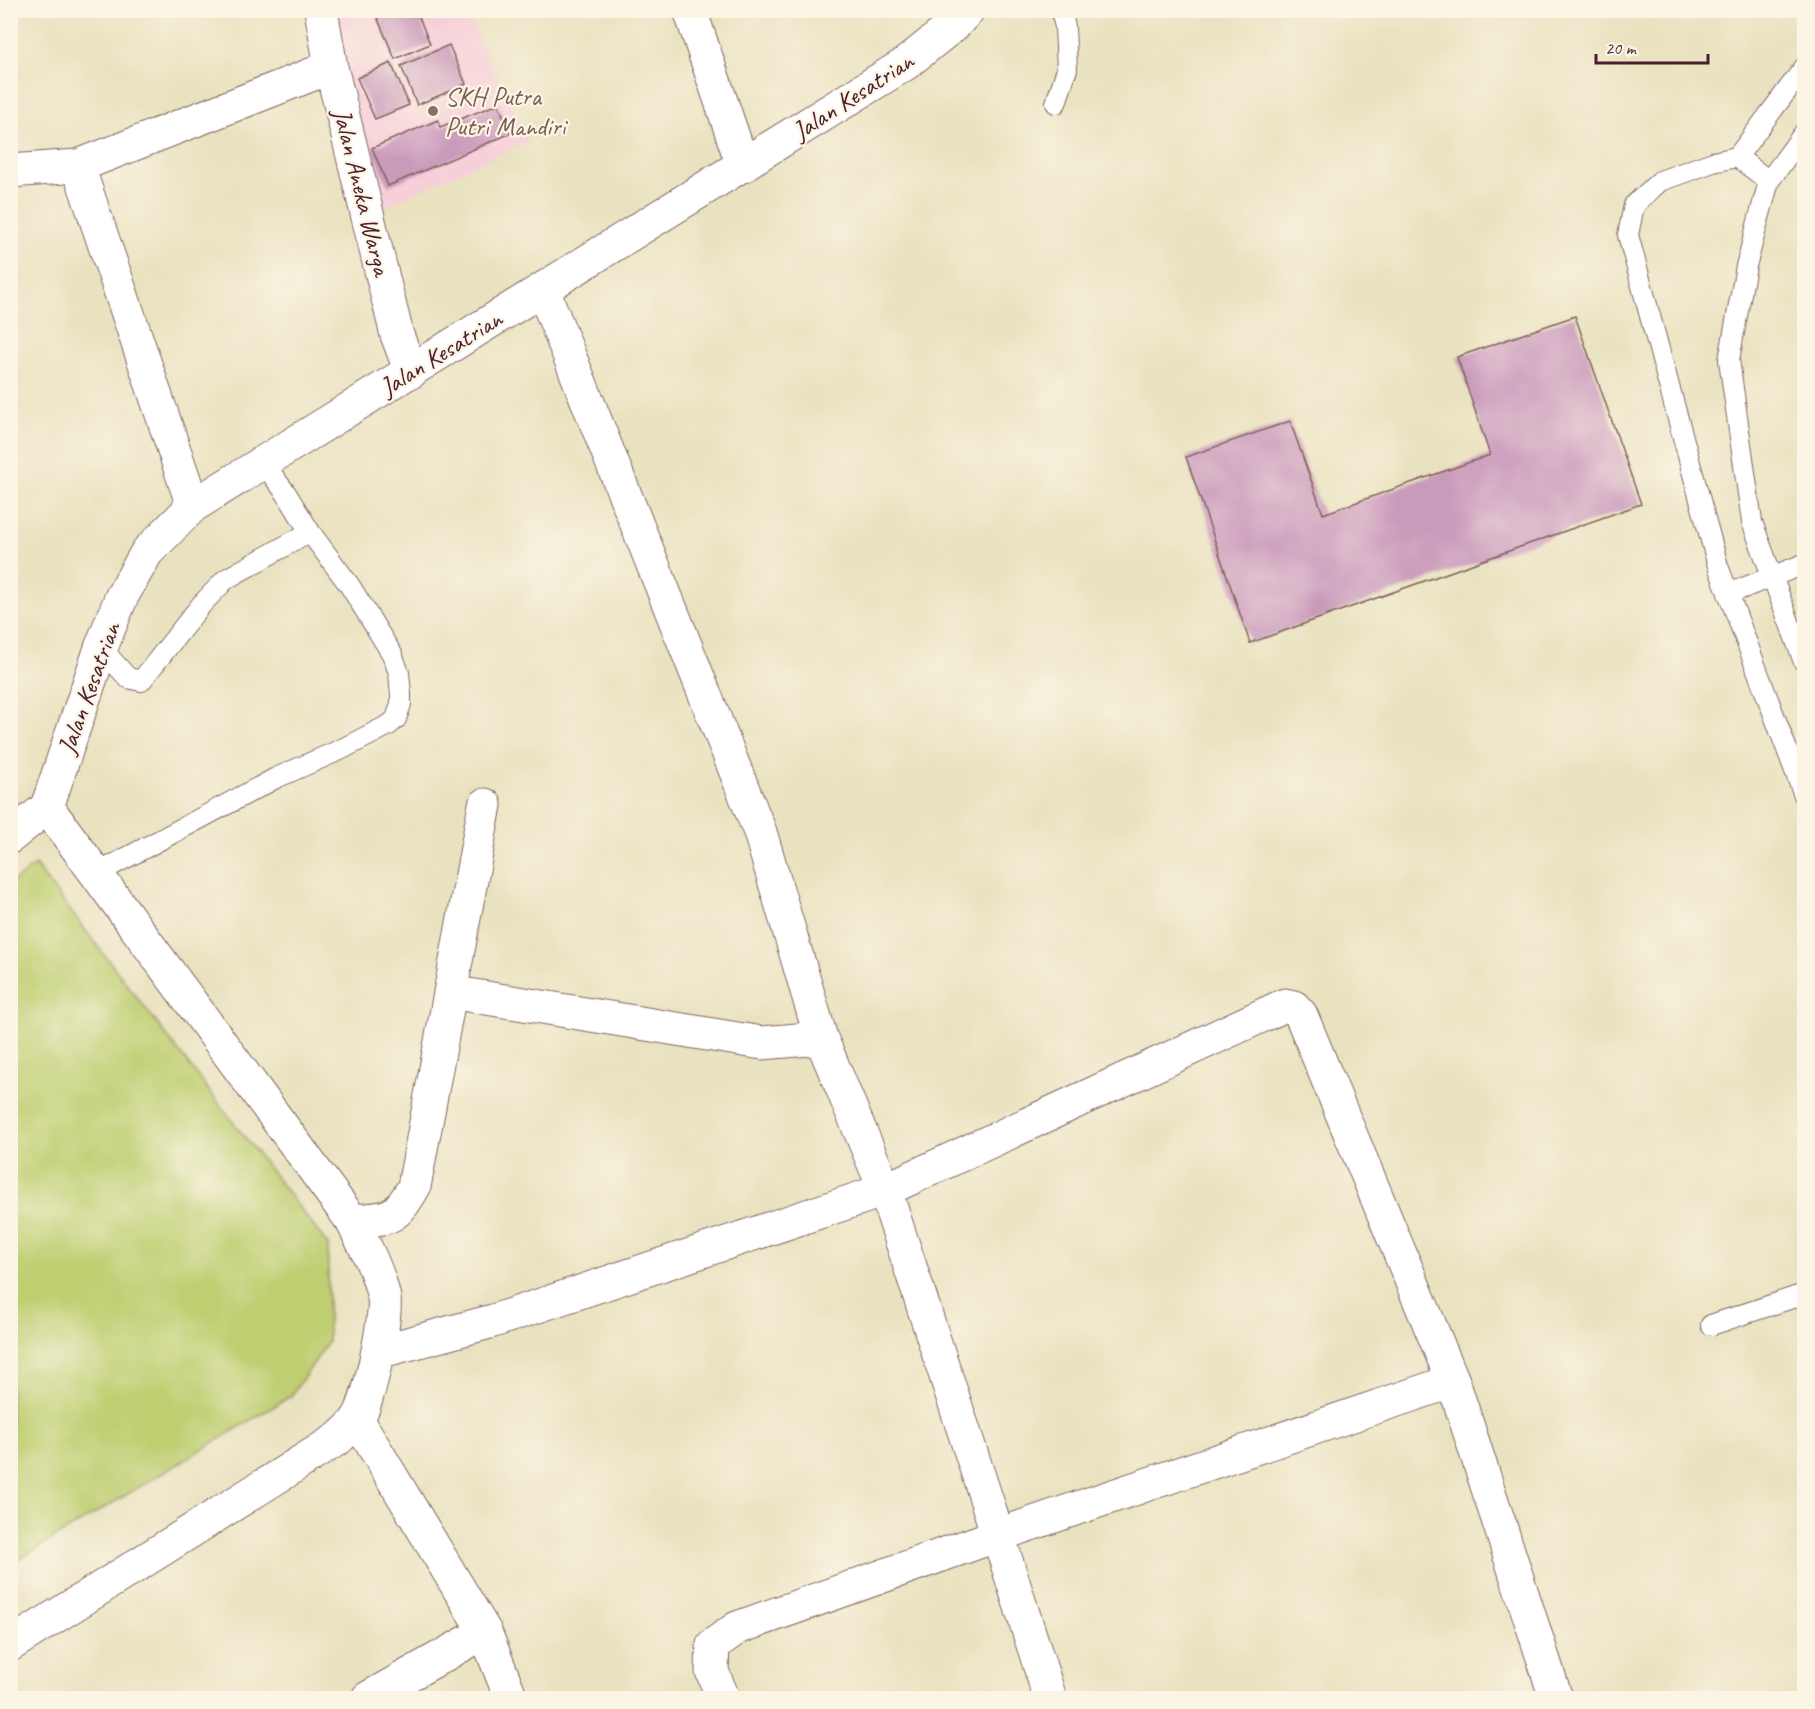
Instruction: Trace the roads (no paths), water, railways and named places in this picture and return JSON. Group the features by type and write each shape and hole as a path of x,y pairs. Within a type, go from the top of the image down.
{"street":[{"name":"Jalan Aneka Warga","path":"321,10 331,67 397,336 411,372"},
{"path":"690,10 743,166"},
{"name":"Jalan Kesatrian","path":"47,807 101,648 121,598 147,552 193,506 905,64 956,24 968,10"},
{"path":"10,171 78,166 331,67"},
{"path":"78,166 193,506"},
{"path":"543,290 760,832 821,1038 885,1190 1050,1698"},
{"path":"352,1221 388,1218 402,1208 414,1187 485,805"},
{"path":"10,837 47,807 352,1221 374,1265 384,1300 378,1352 365,1404 357,1419 339,1438 10,1645"},
{"path":"450,992 762,1043 821,1038"},
{"path":"378,1352 493,1321 885,1190 1285,1005 1294,1007 1301,1015 1453,1381 1557,1698"},
{"path":"723,1698 712,1671 713,1645 737,1628 998,1535 1453,1381"},
{"path":"357,1419 485,1632 511,1698"},
{"path":"368,1698 485,1632"}],"lane":[{"path":"1056,103 1067,69 1065,27 1060,10"},
{"path":"1804,68 1737,157 1713,162 1660,181 1634,205 1628,235 1718,567 1804,795"},
{"path":"1804,133 1769,180 1746,266 1729,360 1752,522 1804,662"},
{"path":"1737,157 1769,180"},
{"path":"96,874 276,778 342,749 396,719 401,704 401,695 399,673 392,654 350,586 310,532 286,493 262,463"},
{"path":"101,648 128,678 141,681 201,605 226,579 310,532"},
{"path":"1728,594 1804,564"},
{"path":"1711,1325 1804,1294"}],"place":[{"name":"SKH Putra Putri Mandiri","path":"433,111"}]}
